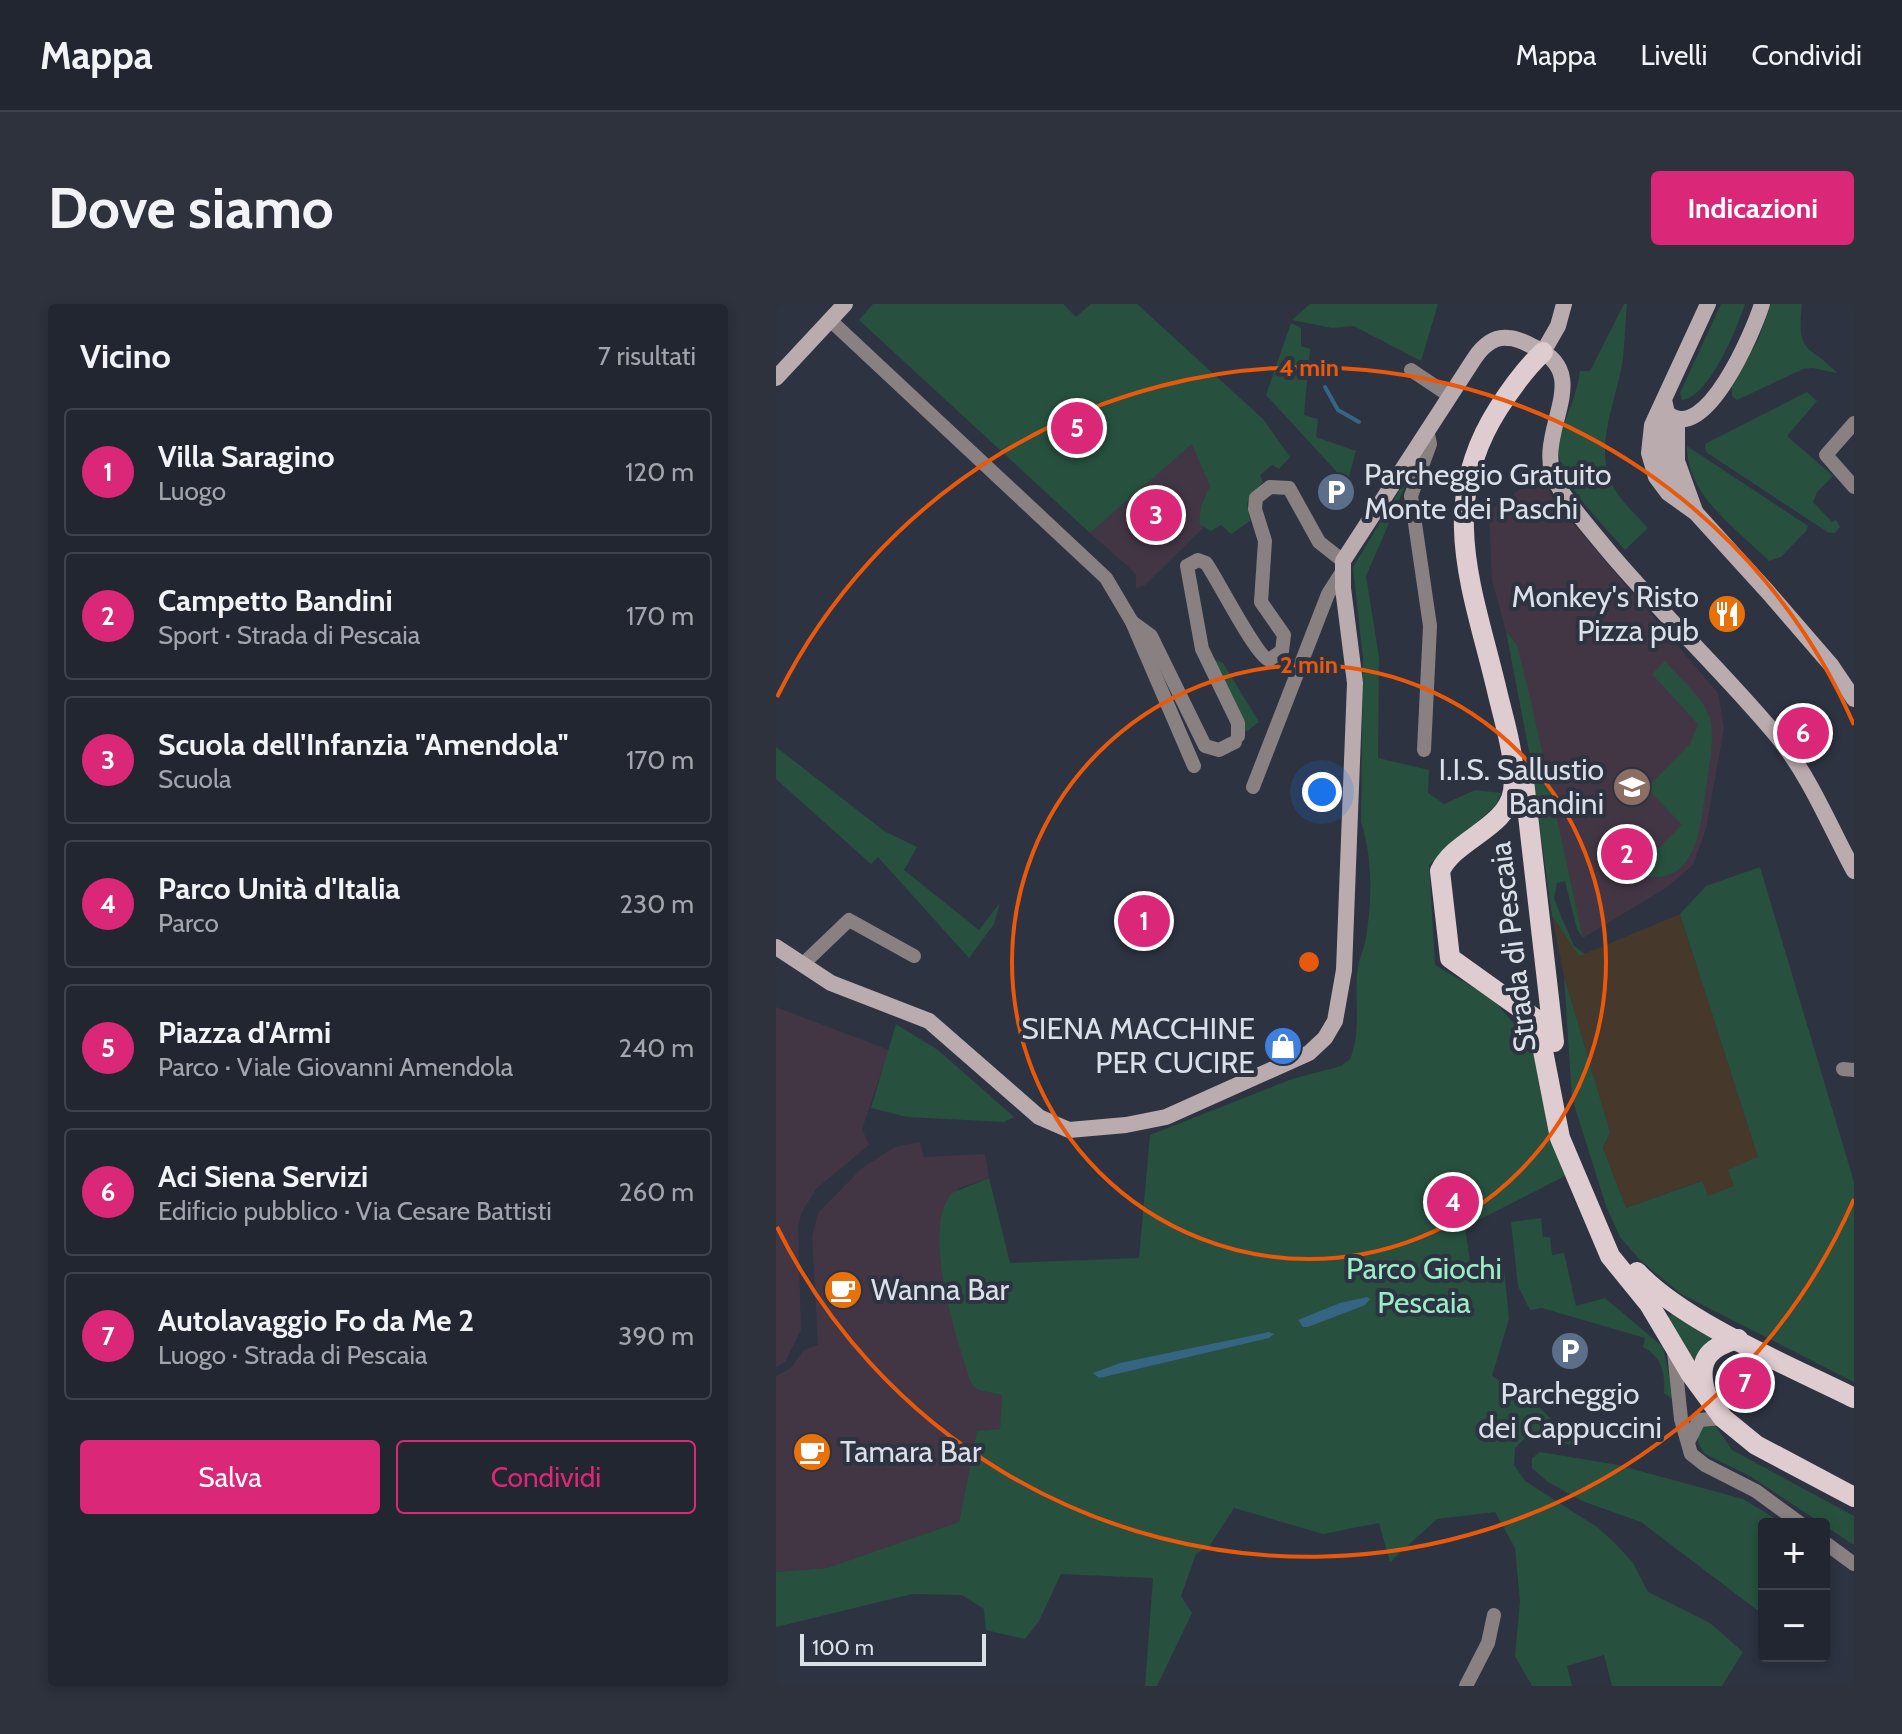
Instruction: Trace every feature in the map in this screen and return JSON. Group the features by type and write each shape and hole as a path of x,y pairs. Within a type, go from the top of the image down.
{"main road":[{"name":"Strada di Pescaia","path":"1543,352 1485,454 1474,492 1472,527 1522,763 1563,1107 1603,1221 1625,1259 1660,1293 1738,1339 1854,1398"},
{"name":"Strada di Pescaia","path":"1543,352 1524,369 1484,433 1463,494 1465,558 1504,720 1513,788 1504,811 1447,860 1440,871 1449,955 1458,966 1526,1009 1537,1020 1557,1127 1591,1216 1610,1256 1649,1304 1707,1397 1723,1418 1756,1445 1854,1497"},
{"path":"1690,1373 1704,1352 1738,1339"},
{"path":"1707,1397 1703,1369 1718,1345"}],"street":[{"path":"776,378 845,304"},
{"path":"1543,352 1558,326 1564,304"},
{"path":"1708,304 1650,432 1650,459 1661,485 1696,513 1831,665 1854,699"},
{"path":"1681,500 1662,453 1663,438 1680,418 1706,407 1750,337 1762,304"},
{"path":"830,320 1099,570 1132,622 1194,766"},
{"path":"1253,787 1328,594 1343,567 1479,351 1496,339 1514,339 1543,352 1559,369 1564,383 1548,450 1550,468 1559,488 1625,571 1784,744 1817,796 1854,871"},
{"path":"1411,370 1450,396"},
{"path":"1664,400 1680,418 1677,461 1696,513"},
{"path":"1854,423 1826,455 1854,487"},
{"path":"1424,750 1430,626 1411,496 1430,444 1427,430"},
{"path":"776,947 839,987 929,1021 1039,1117 1069,1130 1126,1125 1172,1115 1309,1053 1325,1038 1335,1021 1344,970 1355,683 1343,567 1319,542 1289,488 1270,487 1256,498 1255,509 1265,541 1261,602 1285,639 1282,651 1269,660 1258,653 1249,632 1206,563 1194,560 1187,566 1202,649 1238,723 1236,739 1219,750 1205,746 1151,636 1132,622"},
{"path":"1831,665 1854,681"},
{"path":"802,965 849,920 914,956"},
{"path":"1673,1347 1688,1442 1698,1461 1749,1486 1793,1518"},
{"path":"1679,1399 1690,1373"},
{"path":"1688,1442 1699,1420 1723,1418"},
{"path":"1830,1546 1854,1564"},
{"path":"1466,1686 1488,1643 1494,1615"}],"shaded area":[{"path":"1193,443 1210,486 1201,506 1199,523 1204,527 1145,585 1136,588 1136,575 1132,570 1090,533"},
{"name":"I.I.S. Sallustio Bandini","path":"1542,474 1554,501 1718,693 1724,728 1706,829 1693,865 1666,888 1583,938 1517,645 1506,631 1492,580 1489,511"},
{"path":"1680,914 1758,1157 1734,1186 1707,1197 1701,1181 1626,1208 1603,1148 1610,1132 1564,976 1552,916 1579,956"},
{"path":"776,1007 889,1050 862,1129 869,1145 816,1189 802,1212 798,1226 801,1330 785,1362 776,1367"},
{"path":"920,1142 924,1157 985,1154 989,1178 959,1188 939,1237 943,1273 971,1383 978,1390 1002,1395 1000,1429 977,1432 959,1522 827,1568 776,1572 776,1376 791,1368 804,1350 818,1345 812,1237 818,1213 862,1168 895,1147"}],"green space":[{"path":"873,304 1063,304 1076,317 1091,304 1137,304 1263,419 1290,457 1279,469 1272,465 1260,475 1263,482 1247,503 1250,521 1231,534 1221,525 1211,531 1199,524 1201,506 1210,486 1192,444 1090,533 859,320"},
{"path":"1310,304 1438,304 1421,361 1354,326 1332,328 1292,320"},
{"path":"1624,304 1627,304 1623,357 1608,423 1606,466 1617,494 1648,528 1625,550 1572,487 1564,472 1559,445 1580,371 1590,371"},
{"path":"1721,304 1745,304 1712,375 1692,396 1682,400 1680,393"},
{"path":"1771,304 1802,304 1803,342 1837,373 1803,369 1737,400 1732,396 1732,387 1759,338"},
{"path":"1291,323 1301,328 1301,346 1310,349 1304,415 1318,419 1316,437 1356,451 1347,483 1266,395"},
{"path":"1807,392 1817,401 1787,436 1833,476 1817,492 1813,502 1832,522 1836,520 1840,527 1835,533 1829,533 1706,452 1705,444"},
{"path":"1687,446 1808,526 1806,531 1781,557 1769,561 1704,496 1689,464"},
{"name":"Parco Giochi Pescaia","path":"1413,468 1366,576 1379,657 1378,758 1429,770 1428,793 1444,804 1475,790 1501,793 1496,805 1429,865 1435,965 1493,999 1538,1052 1547,1126 1565,1176 1465,1227 1472,1276 1504,1268 1509,1319 1492,1376 1533,1401 1578,1446 1527,1436 1515,1448 1514,1465 1525,1481 1597,1527 1615,1543 1633,1563 1648,1592 1710,1623 1743,1652 1722,1686 1612,1686 1604,1655 1567,1666 1572,1686 1532,1686 1515,1656 1520,1601 1515,1548 1495,1512 1437,1519 1390,1562 1379,1523 1323,1534 1234,1508 1210,1545 1196,1554 1181,1596 1192,1613 1157,1686 1145,1686 1153,1578 1061,1574 1039,1621 1025,1639 986,1630 984,1609 962,1595 912,1594 776,1627 776,1572 827,1568 959,1522 977,1431 1000,1429 1002,1395 978,1390 971,1383 944,1286 940,1232 943,1210 952,1193 989,1178 1010,1263 1139,1258 1150,1135 1292,1079 1341,1066 1350,1059 1357,1028 1357,974 1366,938 1370,894 1368,850 1361,822 1363,658 1353,567"},
{"path":"1506,631 1517,645 1583,938 1577,929 1565,881 1557,883 1554,898 1574,946 1585,954 1579,956 1552,916 1531,762"},
{"path":"1208,657 1223,663 1259,722 1244,733"},
{"path":"1665,661 1707,711 1712,736 1711,753 1702,817 1694,848 1677,871 1663,876 1646,876 1648,859 1682,825 1647,788 1690,744 1698,724 1652,674"},
{"path":"776,747 884,831 917,847 904,870 979,930 1000,903 994,924 969,958 878,857 871,864 776,779"},
{"path":"1760,867 1854,1182 1854,1382 1681,1294 1640,1260 1620,1237 1606,1206 1572,1098 1564,976 1610,1132 1603,1148 1626,1208 1702,1181 1708,1196 1734,1186 1728,1170 1758,1157 1680,914 1706,886"},
{"path":"896,1024 938,1050 1014,1117 1004,1122 907,1117 871,1108"},
{"path":"1541,1218 1543,1237 1550,1237 1552,1255 1564,1253 1576,1306 1605,1298 1663,1347 1674,1400 1664,1393 1661,1366 1654,1355 1643,1347 1645,1338 1542,1308 1530,1310 1518,1286 1511,1222"},
{"path":"1673,1313 1712,1338 1693,1361 1667,1317"},
{"path":"1705,1424 1715,1425 1732,1450 1854,1516 1854,1545 1830,1529 1830,1518 1813,1518 1750,1476 1705,1454 1698,1443 1698,1434"},
{"path":"1540,1452 1618,1465 1743,1499 1774,1518 1758,1518 1758,1610 1641,1522 1582,1501 1548,1482 1532,1468 1532,1458"}],"water":[{"path":"1370,1299 1365,1305 1308,1327 1303,1327 1298,1320 1340,1303"},
{"path":"1269,1332 1274,1334 1269,1338 1099,1378 1093,1373 1120,1363"}],"waterway":[{"path":"1325,387 1338,410 1359,422"}],"place":[{"name":"Piazza d'Armi","path":"1077,428"},
{"name":"Parcheggio Gratuito Monte dei Paschi","path":"1336,492"},
{"name":"Scuola dell'Infanzia \"Amendola\"","path":"1156,515"},
{"name":"Monkey's Risto Pizza pub","path":"1727,614"},
{"name":"Aci Siena Servizi","path":"1803,733"},
{"name":"I.I.S. Sallustio Bandini","path":"1632,787"},
{"name":"Campetto Bandini","path":"1627,854"},
{"name":"Villa Saragino","path":"1144,921"},
{"name":"SIENA MACCHINE PER CUCIRE","path":"1283,1046"},
{"name":"Parco Unità d'Italia","path":"1453,1202"},
{"name":"Wanna Bar","path":"843,1290"},
{"name":"Parcheggio dei Cappuccini","path":"1570,1351"},
{"name":"Autolavaggio Fo da Me 2","path":"1745,1383"},
{"name":"Tamara Bar","path":"812,1452"}]}
